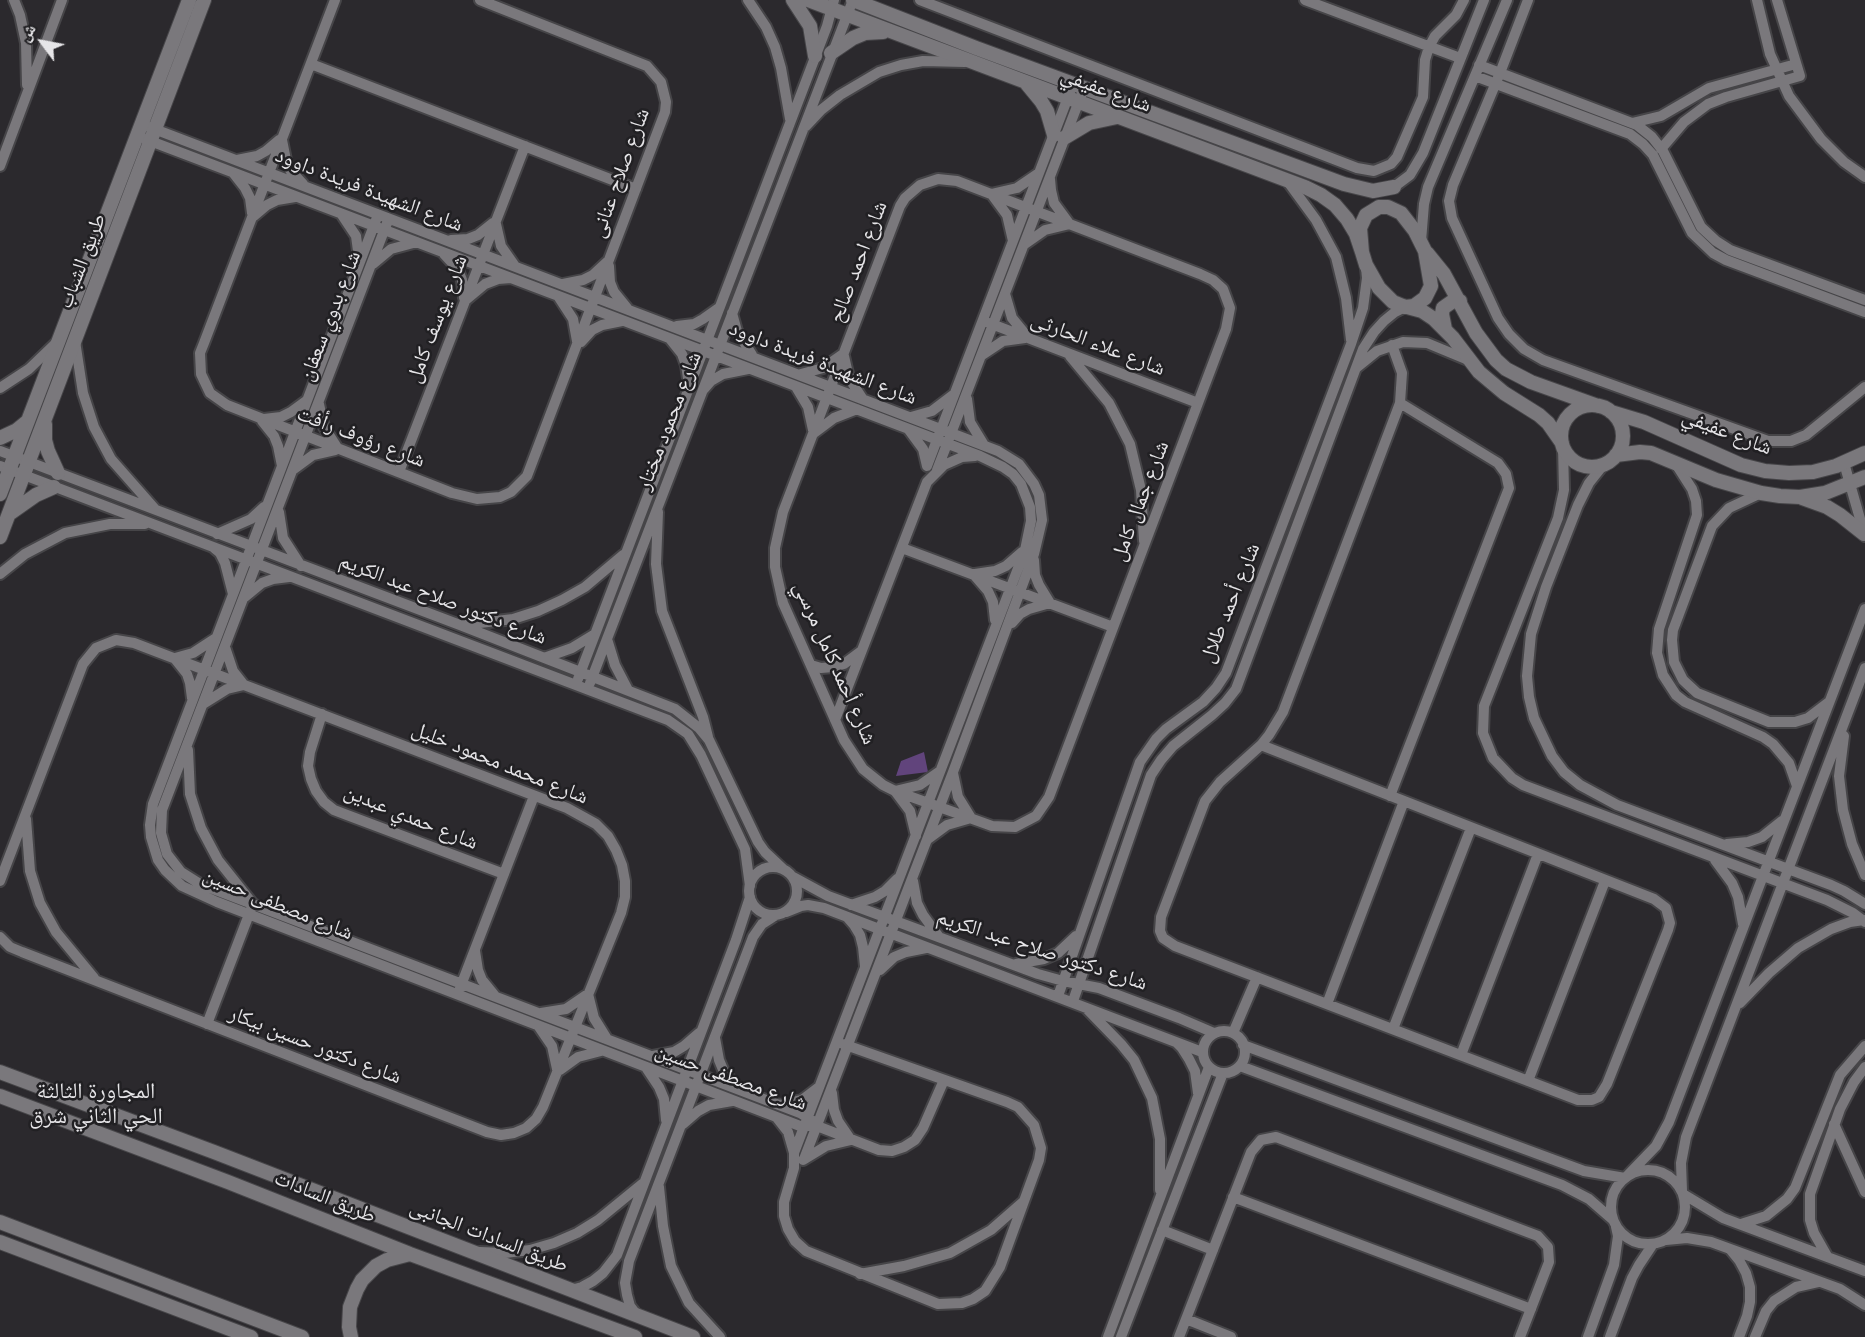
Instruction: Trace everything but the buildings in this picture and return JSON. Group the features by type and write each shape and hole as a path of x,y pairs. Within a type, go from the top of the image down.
{"street":[{"path":"14,0 26,42 28,70 26,98"},
{"path":"1,162 62,0"},
{"name":"طريق الشباب","path":"0,537 204,0"},
{"path":"265,184 335,0"},
{"name":"شارع صلاح عنانى","path":"480,0 638,61 655,73 664,91 665,112 596,297"},
{"path":"748,0 766,27 775,47 782,68 790,122"},
{"path":"793,0 803,12 810,26 815,56"},
{"name":"شارع عفيفي","path":"808,0 833,5 846,15 1286,179 1321,195 1335,205 1347,219 1356,234 1364,259"},
{"name":"شارع محمود مختار","path":"588,688 853,0"},
{"name":"شارع عفيفي","path":"853,0 1344,184 1380,191 1394,187"},
{"path":"920,0 1356,168 1374,171 1391,164 1401,149 1422,97 1425,60 1429,46 1435,36 1456,15 1464,0"},
{"path":"1305,0 1460,58"},
{"path":"1379,207 1394,187 1410,175 1423,153 1484,0"},
{"path":"1406,307 1420,303 1429,293 1430,274 1423,246 1424,204 1428,187 1507,0"},
{"path":"1527,0 1496,84 1453,185 1450,209 1498,318 1509,334 1524,349 1543,360 1768,441 1791,441 1806,435 1865,387"},
{"path":"1757,0 1776,69 1799,111 1821,140 1865,177"},
{"path":"1661,149 1679,127 1699,109 1717,100 1800,76 1777,0"},
{"name":"طريق الشباب","path":"0,494 8,464 28,421 186,2"},
{"name":"شارع محمود مختار","path":"576,684 833,5"},
{"path":"831,53 841,44 866,33 892,32"},
{"path":"801,130 840,95 879,72 923,61 972,62"},
{"path":"311,64 636,189"},
{"path":"1632,123 1651,120 1668,113 1709,88 1796,64"},
{"path":"1479,65 1632,123 1645,131 1661,149 1701,227 1728,255 1865,312"},
{"path":"1475,76 1622,130 1637,139 1653,155 1692,233 1706,248 1865,300"},
{"path":"1025,82 1044,106 1059,137"},
{"path":"835,720 1079,86"},
{"path":"1668,113 1670,122 1679,127"},
{"path":"1059,137 1089,123 1117,117"},
{"name":"شارع الشهيدة فريدة داوود","path":"138,130 237,160 673,326 705,345 715,355 752,363 945,436 982,451 1013,474 1027,495 1031,521 1029,552 1015,590 1006,631 913,878 891,919 870,973"},
{"name":"شارع الشهيدة فريدة داوود","path":"153,135 232,172 379,228 668,337 705,345 720,344 752,363"},
{"path":"237,160 266,152 281,138"},
{"path":"281,138 285,160 297,179 305,186"},
{"name":"شارع يوسف كامل","path":"399,472 525,146"},
{"path":"232,172 245,188 252,208 251,219"},
{"path":"932,468 909,423 962,392 982,356 989,322 1005,294 1019,243 1007,215 991,194 1017,188 1045,175"},
{"path":"1019,243 1045,230 1070,224 1054,203 1045,175"},
{"name":"شارع احمد صالح","path":"829,392 905,198 920,185 938,179 957,181 1031,210"},
{"path":"1286,179 1316,220 1336,257 1346,298 1351,344"},
{"name":"شارع رؤوف رأفت","path":"265,184 204,343 199,364 205,384 218,400 260,419 452,493 477,499 500,497 511,492 527,476 596,297"},
{"path":"1366,190 1377,200 1379,207"},
{"path":"251,219 267,205 287,197 297,196"},
{"path":"1423,246 1401,213 1388,207 1372,210 1362,221 1360,240 1364,259 1372,277 1387,297 1399,305 1422,311 1445,329 1468,360 1491,383 1539,414 1548,423 1566,453 1577,463 1591,467 1640,452 1652,453 1716,480 1761,493 1800,497 1825,493 1865,477"},
{"name":"شارع جمال كامل","path":"928,803 992,826 1004,828 1026,823 1044,807 1229,321 1229,301 1223,289 1213,280 1031,210"},
{"path":"340,213 350,223 365,265 392,249 418,242"},
{"name":"شارع بدوي سعفان","path":"251,561 384,216"},
{"path":"445,240 468,239 478,235 496,220 501,246 516,267"},
{"name":"شارع عفيفي","path":"1423,246 1444,274 1485,347 1506,369 1531,382 1644,422 1742,465 1765,471 1813,472 1844,463 1865,453"},
{"path":"440,251 457,268 462,280 465,302"},
{"name":"شارع أحمد طلال","path":"1058,996 1140,762 1156,739 1203,702 1216,688 1233,654 1351,344 1368,278 1364,259"},
{"path":"562,284 573,283 593,275 609,260"},
{"path":"609,260 614,292 628,309"},
{"path":"465,302 474,291 485,284 498,279 512,278"},
{"path":"1005,294 1012,318 1028,338"},
{"path":"558,295 573,319 577,346"},
{"path":"1445,329 1443,308 1460,301"},
{"path":"673,326 694,324 720,307"},
{"name":"شارع أحمد طلال","path":"1078,1003 1079,984 1151,776 1173,746 1212,715 1236,689 1363,349 1374,332 1395,312 1406,307"},
{"path":"702,391 711,381 723,374 752,363 736,331 732,311"},
{"path":"577,346 592,330 613,322 624,321"},
{"path":"1351,344 1365,321 1372,321 1374,332"},
{"name":"شارع علاء الحارثى","path":"989,322 1198,403"},
{"path":"668,337 682,354 689,387"},
{"path":"982,356 1003,341 1028,338"},
{"path":"75,340 83,393 98,435 111,459 122,473 158,511"},
{"path":"0,388 29,369 58,341"},
{"path":"1356,369 1377,351 1392,345 1415,341 1427,343 1468,360"},
{"path":"1261,745 1661,903 1669,915 1668,930 1607,1084 1599,1097 1592,1100 1578,1100 1169,943 1160,931 1159,924 1204,801 1220,782 1261,745 1282,712 1400,403 1402,373 1392,345"},
{"path":"1068,353 1109,403 1130,444 1141,490 1144,547"},
{"path":"843,354 849,378 860,404 813,433 808,407 797,380 823,368 843,354"},
{"name":"شارع أحمد كامل مرسي","path":"829,392 783,512 775,548 775,567 781,595 850,752 873,778 895,791 928,803"},
{"path":"932,468 982,451 970,422 962,392"},
{"path":"313,400 324,427 338,449 313,454 287,469 278,446 260,419 271,419 291,412 313,400"},
{"path":"1390,796 1509,488 1506,474 1498,463 1400,403"},
{"path":"1864,921 1834,903 1523,785 1501,769 1487,746 1483,733 1484,706 1562,504 1565,475 1562,430 1567,417 1584,406 1604,409 1619,422 1622,442 1611,459 1589,483 1583,494 1537,612 1531,634 1527,666 1529,697 1534,718 1552,756 1564,772 1580,785 1617,805 1844,891 1865,904"},
{"path":"9,514 56,480 45,440 45,418"},
{"path":"0,438 17,430 28,421"},
{"name":"شارع دكتور صلاح عبد الكريم","path":"0,451 8,464 26,468 56,480 155,525 588,688 668,720 688,734 701,755 740,837 748,861 750,892 736,940 616,1255 603,1274 582,1287 571,1290"},
{"path":"1674,461 1692,489 1697,514 1659,629 1657,653 1663,675 1676,695 1685,702 1763,737 1773,744 1789,763 1797,786"},
{"path":"1844,463 1865,535"},
{"name":"شارع دكتور صلاح عبد الكريم","path":"56,480 158,511 675,709 699,728 709,740 758,842 783,869"},
{"path":"1761,493 1729,508 1712,526 1673,630 1674,662 1683,680 1697,693 1769,722 1795,722 1808,718 1829,702"},
{"path":"1800,497 1834,511 1865,535"},
{"path":"659,502 656,564 659,596 667,627 703,717 709,740"},
{"path":"217,534 251,519 273,504 284,538 301,566"},
{"path":"0,574 25,554 65,533 110,524 155,525"},
{"path":"212,546 220,553 238,597 273,579 285,576 297,578"},
{"path":"902,548 1113,627"},
{"path":"972,574 995,571 1029,552 1039,585 1051,603"},
{"path":"460,625 486,624 513,619 562,600 606,571 626,553"},
{"path":"1271,553 1284,558"},
{"name":"شارع مصطفى حسين","path":"251,561 238,597 225,647 192,703 153,804 150,825 153,849 165,870 182,886 251,909 573,1032 605,1045 644,1066 774,1116 807,1122"},
{"path":"972,574 981,582 991,597 995,626"},
{"name":"شارع الشهيدة فريدة داوود","path":"891,919 901,874 995,626 1015,590"},
{"name":"شارع مصطفى حسين","path":"238,597 217,638 203,704 162,810 161,833 167,854 173,864 190,879 251,909"},
{"path":"1006,631 1020,614 1051,603"},
{"path":"1588,1337 1614,1264 1618,1236 1612,1196 1648,1156 1663,1134 1865,609"},
{"path":"544,658 572,648 596,634"},
{"path":"175,658 201,649 217,638"},
{"path":"607,639 615,665 628,690"},
{"path":"0,881 78,675 88,655 106,643 126,640 209,672"},
{"path":"203,704 226,689 244,685 233,671 225,647"},
{"path":"811,665 821,668 844,664 862,650"},
{"path":"175,658 182,666 190,683 192,703"},
{"path":"1610,1337 1638,1265 1657,1243 1673,1234 1682,1222 1685,1208 1682,1192 1682,1163 1686,1137 1865,668"},
{"name":"شارع محمد محمود خليل","path":"209,672 567,808 596,825 608,836 622,865 625,897 621,913 573,1032"},
{"name":"شارع حمدي عبدين","path":"322,714 308,766 310,779 324,802 334,810 504,874"},
{"path":"1846,718 1840,759 1841,801 1851,844 1865,875"},
{"path":"188,744 190,794 201,828 218,860 251,909 207,1024"},
{"path":"916,836 910,811 895,791 920,785 941,770"},
{"path":"927,840 947,825 971,818 958,797 953,772"},
{"path":"459,989 534,796"},
{"path":"1327,1004 1404,801"},
{"path":"26,813 30,871 40,903 56,932 96,981"},
{"path":"1719,843 1734,844 1762,837 1785,819"},
{"path":"1393,1029 1471,828"},
{"path":"1461,1055 1538,854"},
{"path":"1713,858 1728,876 1738,897 1743,927"},
{"path":"637,1316 630,1306 625,1283 628,1261 753,937 762,924 781,914 792,907 797,892 793,877 783,869 769,867 762,870 752,880 750,892 757,909 763,913 781,914"},
{"path":"851,905 885,891 901,874"},
{"name":"شارع دكتور صلاح عبد الكريم","path":"793,877 819,892 851,905 1012,964 1063,981 1108,991 1214,1033"},
{"path":"913,878 917,903 939,937"},
{"path":"1528,1081 1605,881"},
{"name":"شارع دكتور صلاح عبد الكريم","path":"781,914 808,905 824,908 1202,1052"},
{"path":"847,916 860,935 870,973"},
{"path":"1736,1007 1769,973 1798,948 1832,929 1850,922 1864,921"},
{"path":"1012,964 1044,959 1058,953 1080,931"},
{"name":"شارع دكتور حسين بيكار","path":"0,937 10,947 96,981 488,1132 501,1135 526,1128 536,1119 573,1032"},
{"path":"843,1044 1018,1107 1034,1125 1041,1148 1026,1200 994,1280 985,1291 973,1299 950,1305 938,1304 806,1251 795,1241 784,1216 784,1202 794,1168 817,1126 827,1087 843,1044 870,973 906,952 918,948 930,948"},
{"path":"475,949 482,980 495,996"},
{"path":"1233,1033 1257,977"},
{"name":"شارع مصطفى حسين","path":"459,989 495,996 537,1019"},
{"path":"588,994 594,1018 605,1045 578,1057 557,1073 552,1046 537,1019 566,1009 588,994"},
{"path":"1078,1003 1121,1044 1134,1060 1152,1098 1160,1139 1160,1200"},
{"path":"651,1056 674,1052 702,1031"},
{"path":"1244,1045 1244,1058 1240,1066 1230,1072 1223,1073 1209,1067 1204,1060 1202,1052 1205,1041 1214,1033 1223,1031 1233,1033 1244,1045 1570,1166 1598,1175 1627,1177 1643,1170 1659,1171 1672,1179 1682,1192 1713,1213 1865,1271"},
{"path":"715,1036 717,1054 724,1071 740,1090"},
{"path":"1172,1039 1190,1059 1195,1071 1198,1097"},
{"name":"شارع مصطفى حسين","path":"605,1045 651,1056 740,1090 778,1105 807,1122 879,1150 892,1151 904,1148 915,1140 923,1128 944,1080"},
{"path":"1741,1224 1766,1216 1787,1199 1795,1188 1834,1087 1847,1064 1865,1046"},
{"path":"644,1066 653,1076 664,1099 666,1124"},
{"path":"1240,1066 1562,1185 1588,1199 1614,1221 1624,1236 1638,1243 1657,1243 1675,1238 1699,1239 1730,1248 1821,1282 1851,1294 1865,1305"},
{"path":"1108,1333 1209,1067"},
{"path":"1827,1256 1814,1233 1809,1207 1814,1181 1846,1095 1864,1069"},
{"name":"طريق السادات الجانبى","path":"0,1072 693,1337"},
{"path":"1121,1337 1223,1073"},
{"path":"778,1105 802,1100 827,1087"},
{"path":"799,1156 807,1122 827,1087"},
{"path":"799,1156 850,1140 834,1110 827,1087"},
{"name":"طريق السادات","path":"0,1096 410,1254 635,1337"},
{"path":"679,1129 688,1119 704,1108 722,1102 735,1101"},
{"path":"774,1116 788,1132 799,1156"},
{"path":"1834,1124 1865,1192"},
{"path":"1179,1337 1251,1152 1261,1140 1276,1137 1530,1231 1544,1241 1550,1254 1547,1269 1520,1337"},
{"path":"214,1152 228,1182"},
{"path":"1562,1185 1569,1184 1574,1179 1574,1172 1570,1166"},
{"path":"471,1252 505,1253 530,1250 554,1243 598,1220 645,1181"},
{"path":"658,1184 670,1266 689,1302 720,1337"},
{"path":"1233,1197 1531,1309"},
{"path":"860,1274 904,1266 951,1253 991,1230 1026,1200"},
{"path":"0,1222 302,1337"},
{"path":"1162,1230 1213,1250"},
{"path":"0,1242 251,1337"},
{"path":"1730,1248 1743,1266 1750,1287 1747,1316 1739,1337"},
{"path":"351,1337 350,1307 362,1280 376,1266 387,1260 410,1254"},
{"path":"616,1255 623,1261 628,1261"},
{"path":"1139,1256 1151,1260"},
{"path":"503,1288 521,1271"},
{"path":"1755,1337 1766,1311 1774,1301 1796,1287 1821,1282"},
{"path":"1186,1319 1231,1337"}],"shaded area":[{"path":"924,752 928,772 896,776 901,761"}],"district":[{"name":"المجاورة الثالثة الحي الثاني شرق","path":"96,1104"}]}
